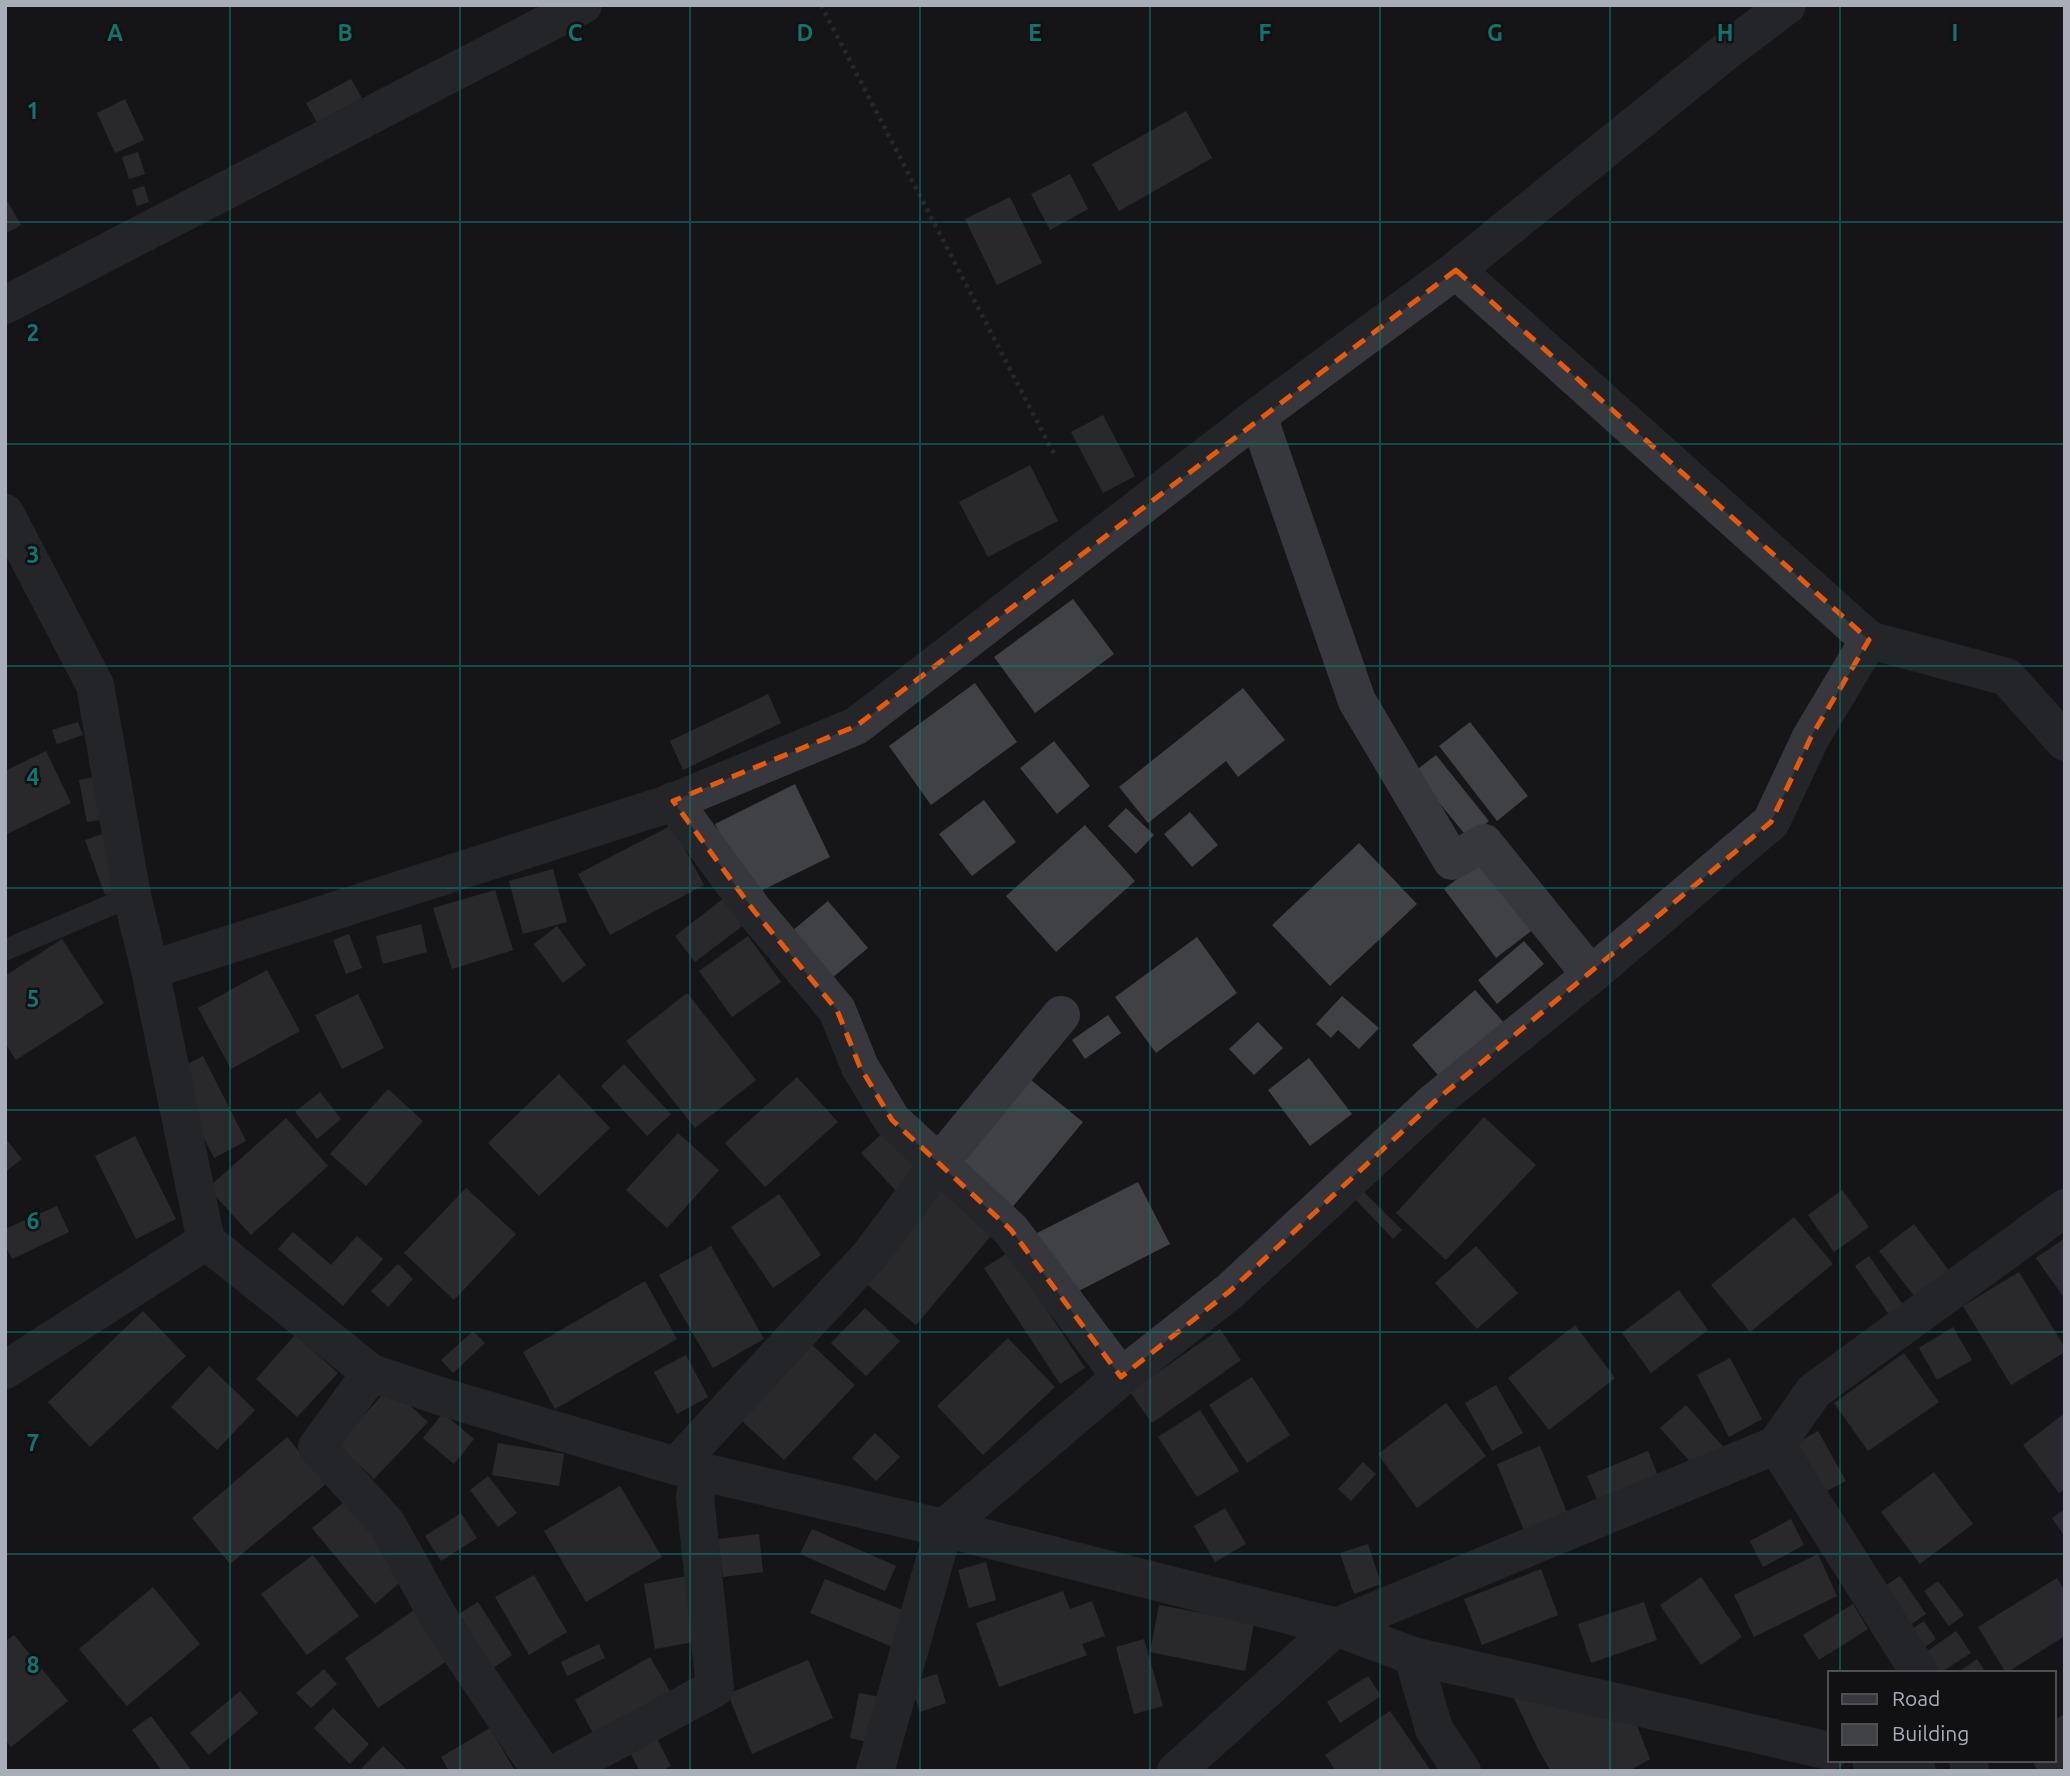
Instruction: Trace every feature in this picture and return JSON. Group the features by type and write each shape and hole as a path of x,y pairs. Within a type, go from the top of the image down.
{"street":[{"path":"5,305 583,5"},
{"path":"150,970 671,803 856,726 1258,416 1456,270 1787,5"},
{"path":"1456,270 1869,639 2007,677 2065,742"},
{"path":"1258,416 1357,701 1411,793 1452,861 1484,843 1591,975"},
{"path":"5,513 94,685 132,896 150,970 205,1241 371,1373 687,1469 944,1528 1336,1627 1413,1656 1828,1751"},
{"path":"875,1771 944,1528 1121,1377 1230,1291 1434,1102 1591,975 1771,822 1811,737 1869,639"},
{"path":"673,801 754,911 837,1010 860,1067 892,1120 1011,1230 1121,1377"},
{"path":"687,1469 871,1254 939,1163 1061,1015"},
{"path":"1175,1771 1336,1627 1776,1445 1814,1391 2065,1208"},
{"path":"5,1370 205,1241"},
{"path":"371,1373 317,1447 387,1524 443,1625 541,1771"},
{"path":"1776,1445 1919,1671"},
{"path":"560,1771 715,1688 695,1497 687,1469"},
{"path":"1413,1656 1434,1729 1462,1771"},
{"path":"1879,1762 1917,1771"}],"lane":[{"path":"5,950 132,896"}],"path":[{"path":"821,5 1055,456"}],"highlighted area":[{"path":"1456,270 1869,640 1811,737 1771,822 1434,1102 1230,1291 1121,1377 1011,1230 892,1120 860,1067 837,1010 754,911 673,801 856,726"}],"building":[{"path":"351,79 362,98 317,122 306,103"},
{"path":"125,99 144,140 115,153 97,113"},
{"path":"1186,111 1212,158 1119,211 1092,164"},
{"path":"138,152 145,174 129,179 122,157"},
{"path":"1070,174 1088,209 1050,230 1031,194"},
{"path":"144,186 149,202 137,206 132,190"},
{"path":"5,197 21,225 5,234"},
{"path":"1010,197 1042,263 997,285 965,219"},
{"path":"1103,415 1135,476 1103,493 1071,432"},
{"path":"1030,465 1058,521 988,557 959,502"},
{"path":"1073,599 1114,654 1035,713 994,657"},
{"path":"975,683 1017,742 931,805 889,746"},
{"path":"1243,688 1285,740 1238,777 1226,761 1148,823 1119,787"},
{"path":"768,694 781,723 683,770 670,741"},
{"path":"78,722 83,735 57,744 52,730"},
{"path":"1470,722 1528,796 1497,821 1439,746"},
{"path":"1054,741 1090,786 1057,814 1020,768"},
{"path":"46,751 71,803 5,835 5,771"},
{"path":"1436,755 1489,821 1468,838 1414,772"},
{"path":"101,776 109,819 87,822 79,780"},
{"path":"795,784 830,857 750,896 715,824"},
{"path":"984,800 1016,842 972,876 939,834"},
{"path":"1126,808 1154,835 1136,854 1108,826"},
{"path":"1190,812 1218,845 1192,867 1164,834"},
{"path":"672,825 704,885 610,935 578,874"},
{"path":"1085,825 1135,881 1056,952 1006,896"},
{"path":"106,833 126,888 105,895 85,840"},
{"path":"1359,843 1417,904 1330,986 1272,925"},
{"path":"1483,859 1535,928 1496,958 1444,889"},
{"path":"553,869 567,922 523,934 509,881"},
{"path":"495,890 513,950 452,969 433,908"},
{"path":"728,895 749,921 695,962 675,936"},
{"path":"828,901 868,948 826,983 786,936"},
{"path":"421,924 427,952 383,964 376,936"},
{"path":"557,926 586,965 563,983 534,944"},
{"path":"349,934 362,968 346,974 333,940"},
{"path":"748,936 781,982 732,1017 699,971"},
{"path":"1197,937 1237,993 1156,1053 1115,997"},
{"path":"62,939 104,1003 16,1060 5,1043 5,976"},
{"path":"1524,941 1544,964 1497,1004 1478,980"},
{"path":"267,970 300,1031 231,1069 198,1008"},
{"path":"1475,990 1506,1025 1443,1081 1412,1045"},
{"path":"687,993 756,1080 695,1128 626,1041"},
{"path":"358,994 384,1048 342,1069 315,1015"},
{"path":"1342,996 1379,1028 1359,1049 1338,1030 1331,1038 1316,1024"},
{"path":"1108,1015 1121,1033 1085,1059 1072,1040"},
{"path":"1258,1022 1283,1048 1254,1075 1229,1049"},
{"path":"203,1056 246,1141 214,1158 171,1073"},
{"path":"1309,1058 1352,1114 1310,1146 1268,1090"},
{"path":"624,1064 671,1114 647,1136 601,1086"},
{"path":"559,1074 610,1128 539,1196 488,1143"},
{"path":"797,1077 838,1122 765,1187 725,1143"},
{"path":"1031,1080 1083,1122 1006,1215 955,1172"},
{"path":"388,1089 423,1121 366,1186 330,1154"},
{"path":"320,1092 341,1119 317,1139 295,1112"},
{"path":"1484,1117 1536,1165 1446,1260 1396,1213"},
{"path":"286,1118 328,1166 251,1235 208,1188"},
{"path":"887,1129 922,1169 897,1192 861,1153"},
{"path":"678,1133 719,1170 667,1228 626,1190"},
{"path":"135,1136 176,1219 136,1239 95,1156"},
{"path":"5,1138 22,1159 5,1172"},
{"path":"1138,1182 1170,1244 1069,1296 1037,1233"},
{"path":"466,1188 516,1234 454,1300 404,1253"},
{"path":"943,1188 995,1231 916,1325 864,1282"},
{"path":"1842,1190 1869,1227 1834,1252 1808,1215"},
{"path":"1363,1191 1402,1230 1393,1239 1355,1199"},
{"path":"779,1194 821,1255 773,1288 731,1227"},
{"path":"57,1206 69,1232 12,1259 5,1244 5,1229"},
{"path":"1794,1217 1833,1264 1750,1332 1711,1285"},
{"path":"1914,1224 1953,1276 1919,1302 1879,1251"},
{"path":"293,1232 331,1265 357,1236 383,1259 343,1306 278,1249"},
{"path":"2065,1238 2065,1299 2036,1258"},
{"path":"711,1246 764,1339 713,1368 659,1275"},
{"path":"1476,1246 1518,1293 1477,1329 1435,1283"},
{"path":"1009,1252 1085,1368 1060,1384 984,1268"},
{"path":"1869,1256 1904,1306 1890,1316 1855,1266"},
{"path":"398,1264 413,1279 388,1307 371,1291"},
{"path":"2019,1272 2065,1352 2011,1385 1963,1306"},
{"path":"645,1281 677,1339 555,1409 523,1352"},
{"path":"1679,1290 1708,1330 1651,1373 1622,1333"},
{"path":"865,1308 900,1341 866,1376 831,1343"},
{"path":"143,1311 186,1356 90,1447 48,1402"},
{"path":"1575,1325 1615,1378 1549,1430 1508,1378"},
{"path":"1953,1327 1972,1360 1937,1380 1919,1348"},
{"path":"1220,1329 1241,1360 1152,1423 1130,1392"},
{"path":"473,1331 485,1343 453,1373 441,1360"},
{"path":"295,1335 338,1373 297,1417 256,1379"},
{"path":"1008,1338 1055,1387 983,1455 937,1406"},
{"path":"811,1344 855,1385 784,1460 740,1419"},
{"path":"1904,1353 1939,1402 1868,1451 1834,1403"},
{"path":"686,1355 708,1397 677,1414 654,1372"},
{"path":"1730,1358 1762,1419 1729,1437 1697,1375"},
{"path":"209,1366 255,1410 217,1450 171,1407"},
{"path":"1252,1377 1290,1435 1247,1463 1209,1405"},
{"path":"1496,1385 1523,1433 1492,1451 1465,1403"},
{"path":"390,1387 428,1422 374,1479 337,1444"},
{"path":"1446,1403 1486,1456 1417,1508 1378,1454"},
{"path":"1686,1405 1727,1451 1701,1474 1660,1428"},
{"path":"1200,1410 1239,1471 1197,1497 1158,1437"},
{"path":"443,1413 474,1439 454,1464 423,1438"},
{"path":"2065,1413 2065,1489 2059,1493 2023,1445"},
{"path":"1818,1431 1846,1481 1819,1495 1792,1446"},
{"path":"875,1433 900,1457 876,1481 852,1458"},
{"path":"287,1437 326,1484 230,1564 192,1518"},
{"path":"498,1443 564,1454 559,1486 492,1475"},
{"path":"1540,1446 1568,1515 1525,1533 1497,1464"},
{"path":"1648,1451 1660,1481 1600,1506 1587,1476"},
{"path":"1363,1462 1376,1474 1351,1501 1338,1489"},
{"path":"1934,1472 1973,1524 1920,1564 1881,1512"},
{"path":"488,1476 517,1513 498,1527 470,1490"},
{"path":"620,1486 662,1557 586,1602 544,1531"},
{"path":"349,1498 411,1573 375,1604 312,1528"},
{"path":"1225,1508 1246,1544 1215,1562 1194,1526"},
{"path":"2065,1509 2065,1537 2052,1518"},
{"path":"461,1513 477,1538 441,1561 425,1536"},
{"path":"1791,1519 1804,1545 1763,1567 1750,1541"},
{"path":"812,1529 896,1566 885,1591 800,1554"},
{"path":"759,1534 763,1572 723,1577 718,1539"},
{"path":"1368,1544 1381,1584 1354,1594 1340,1553"},
{"path":"1818,1554 1837,1596 1754,1637 1734,1595"},
{"path":"313,1555 359,1616 307,1655 261,1594"},
{"path":"986,1562 996,1600 969,1608 958,1570"},
{"path":"1541,1569 1558,1615 1482,1645 1464,1599"},
{"path":"534,1575 567,1632 529,1655 495,1597"},
{"path":"687,1576 699,1641 655,1649 644,1584"},
{"path":"1900,1576 1926,1614 1906,1628 1879,1590"},
{"path":"1701,1577 1742,1637 1701,1665 1660,1605"},
{"path":"2057,1578 2065,1591 2065,1636 2009,1671 2005,1671 1978,1627"},
{"path":"825,1579 908,1612 893,1647 810,1613"},
{"path":"1938,1581 1964,1615 1949,1626 1924,1591"},
{"path":"153,1587 200,1644 127,1706 79,1649"},
{"path":"1063,1591 1070,1609 1092,1601 1105,1636 1082,1644 1087,1655 999,1687 976,1623"},
{"path":"478,1602 512,1655 493,1668 459,1614"},
{"path":"1644,1602 1657,1640 1591,1663 1578,1624"},
{"path":"1853,1604 1868,1629 1819,1660 1803,1635"},
{"path":"1159,1605 1254,1623 1245,1671 1150,1652"},
{"path":"420,1606 454,1656 378,1708 345,1658"},
{"path":"1924,1621 1936,1639 1922,1649 1909,1631"},
{"path":"1956,1631 1971,1653 1943,1671 1939,1671 1926,1652"},
{"path":"14,1635 68,1701 11,1747 5,1740 5,1642"},
{"path":"1144,1639 1163,1706 1134,1714 1116,1647"},
{"path":"599,1644 605,1658 567,1676 561,1662"},
{"path":"650,1657 674,1698 598,1742 575,1700"},
{"path":"1977,1659 1985,1671 1960,1671"},
{"path":"808,1660 833,1718 752,1754 728,1694"},
{"path":"324,1669 337,1684 311,1708 296,1693"},
{"path":"937,1674 946,1703 920,1712 910,1682"},
{"path":"1368,1676 1381,1696 1340,1723 1327,1702"},
{"path":"240,1691 258,1713 209,1755 190,1733"},
{"path":"859,1693 885,1698 876,1744 850,1738"},
{"path":"1512,1694 1634,1718 1650,1759 1629,1771 1551,1771"},
{"path":"333,1708 369,1744 350,1764 314,1728"},
{"path":"1390,1711 1431,1771 1336,1771 1325,1755"},
{"path":"2065,1714 2065,1767 2059,1771 2038,1771 2033,1762 2056,1762 2056,1719"},
{"path":"151,1716 192,1771 162,1771 132,1730"},
{"path":"490,1728 515,1771 449,1771 441,1757"},
{"path":"656,1737 671,1766 661,1771 640,1771 629,1751"},
{"path":"383,1746 408,1771 359,1771"}]}
